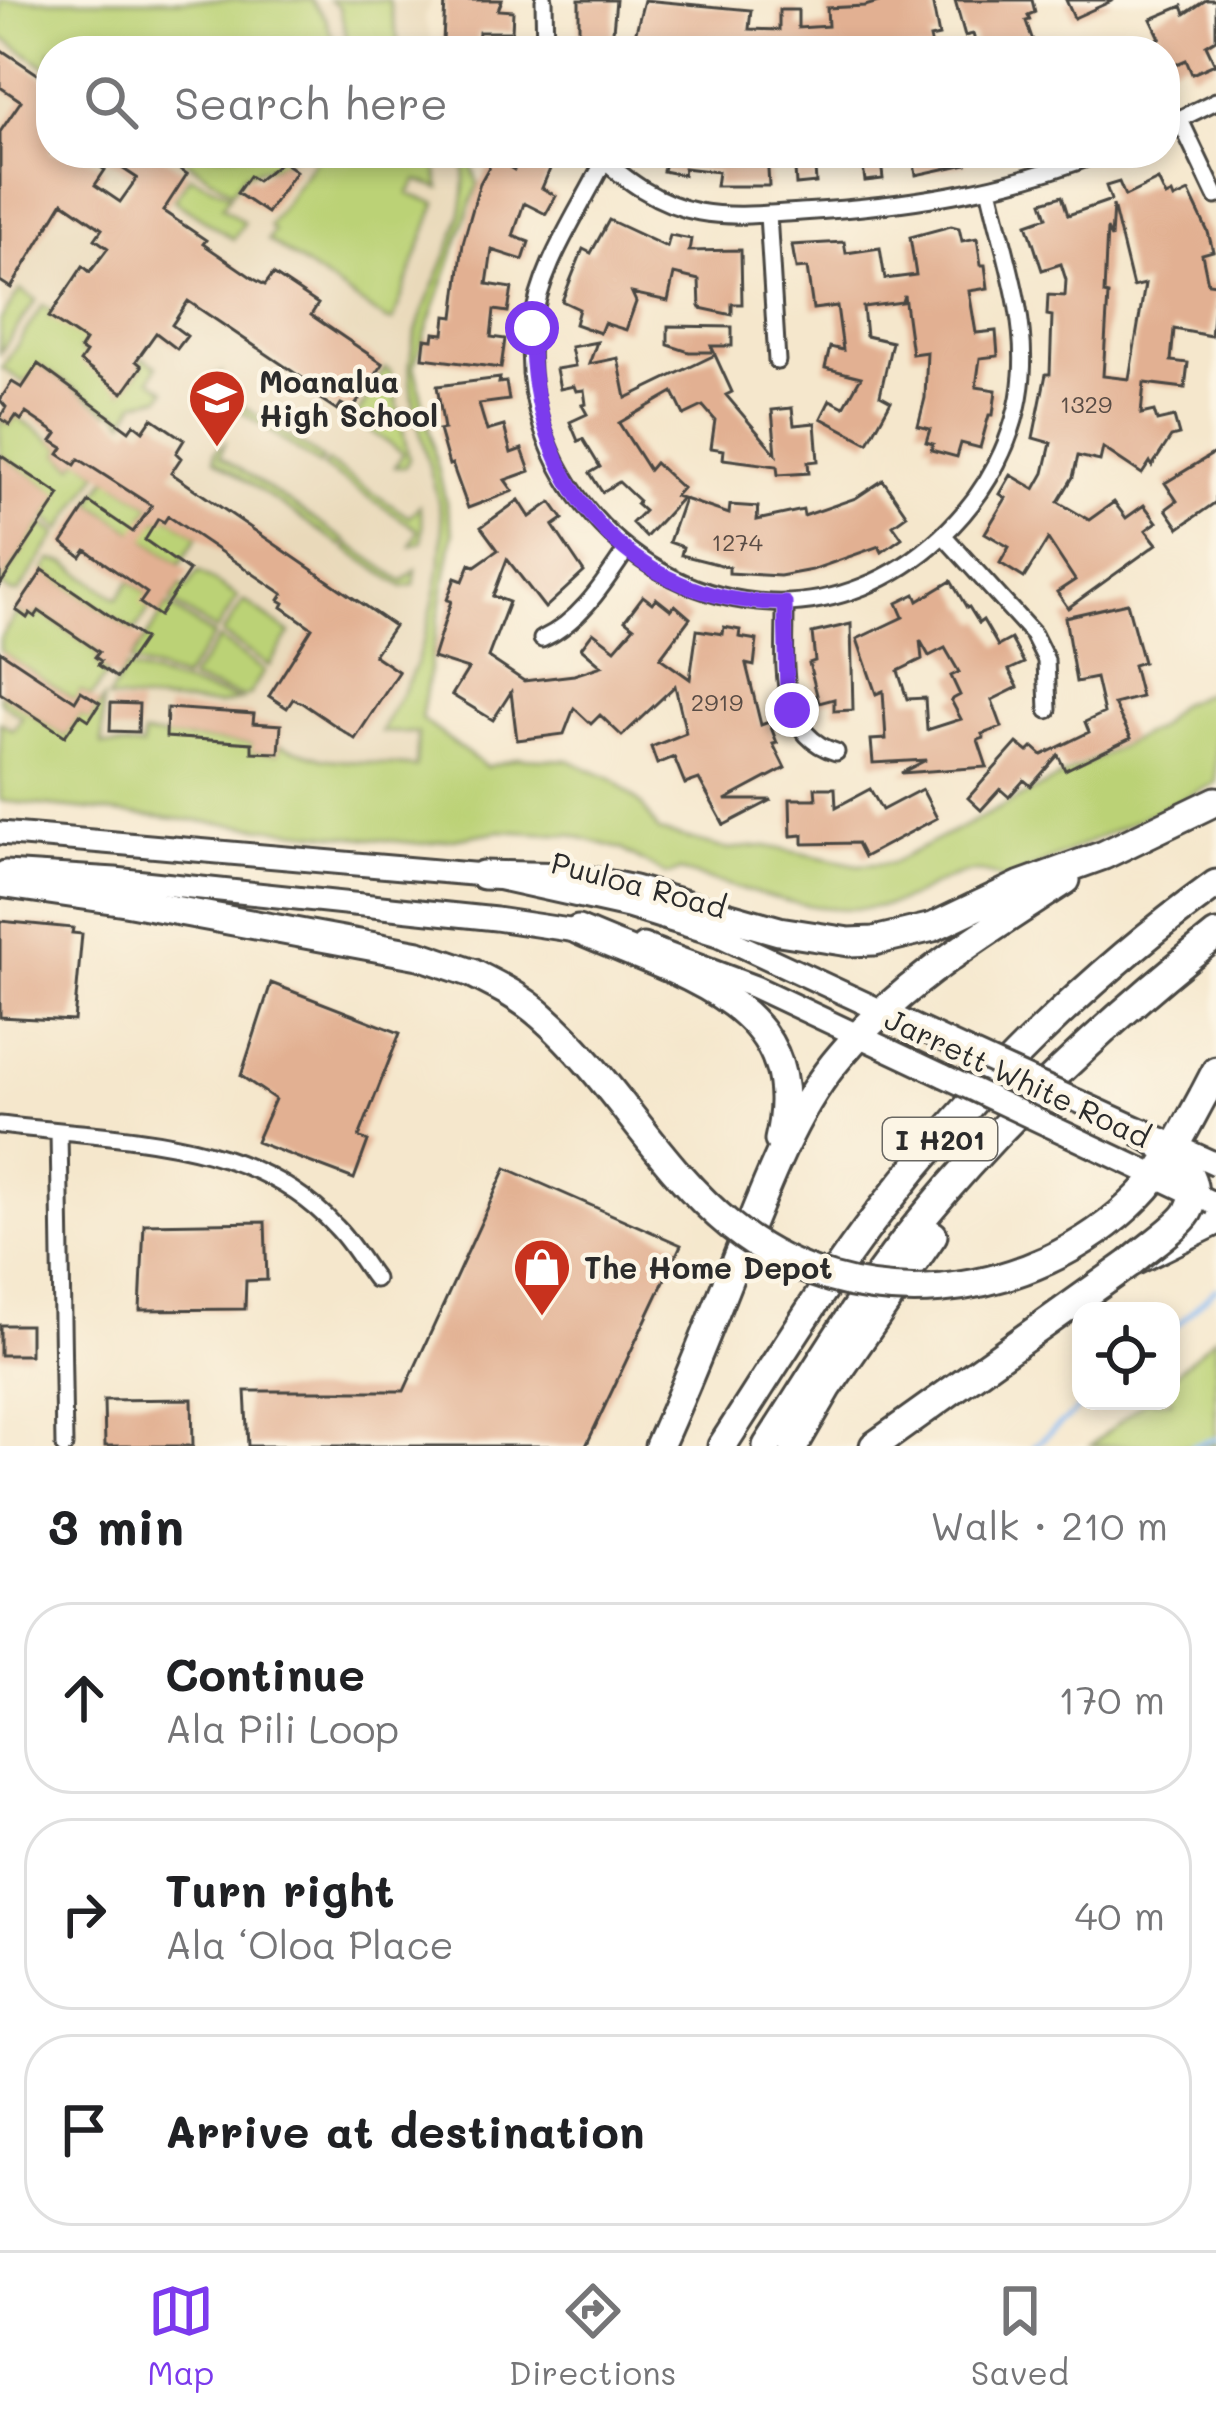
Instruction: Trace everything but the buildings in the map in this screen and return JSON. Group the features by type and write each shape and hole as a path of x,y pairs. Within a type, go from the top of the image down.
{"highway":[{"path":"483,875 603,883 779,931 848,942 904,936 933,927 1021,885 1104,855 1216,801"},
{"path":"659,1446 762,1196 809,1097 859,1035 958,950 1104,855"},
{"path":"0,883 125,901 419,956 472,973 522,1000 560,1033 693,1193 735,1229 802,1267 883,1288 943,1289 1002,1280 1074,1248 1119,1214 1154,1179 1209,1083"},
{"name":"I H201","path":"722,1446 844,1259 922,1160 1082,994 1216,884"},
{"path":"578,930 729,999 749,1013 770,1041 785,1093 779,1137 762,1196"},
{"name":"I H201","path":"767,1446 848,1319 908,1237 998,1133 1125,1011 1216,935"},
{"path":"794,1446 918,1253 1063,1072"},
{"path":"874,1446 1130,1262 1185,1217 1209,1206 1175,1155 1139,1131"}],"main road":[{"name":"Puuloa Road","path":"0,833 483,875 628,907 718,935 1216,1164"},
{"name":"Puuloa Road","path":"0,872 115,879 578,930 699,963 859,1035"},
{"name":"Jarrett White Road","path":"859,1035 1209,1206"}],"street":[{"path":"544,0 545,36"},
{"path":"1180,119 1216,100"},
{"path":"1180,136 1216,196"},
{"path":"595,168 544,280 532,328 533,375 542,424 560,469 586,510 627,549 662,573 700,590 785,603 824,597 867,582 897,569 944,536 982,490 1005,448 1022,373 1019,322 989,187"},
{"path":"613,168 640,190 678,206 721,214 768,214 900,204 989,187 1051,168"},
{"path":"768,214 777,361"},
{"path":"944,536 1033,634 1046,661 1048,710"},
{"path":"542,639 578,614 627,549"},
{"path":"785,603 787,697 809,737 836,752"},
{"path":"0,1125 186,1147 260,1171 327,1217 375,1279"},
{"path":"59,1132 64,1446"}],"shaded area":[{"name":"Moanalua High School","path":"0,0 432,0 424,17 430,36 36,36 36,168 473,168 478,184 414,365 453,533 421,718 481,764 423,844 0,801"}],"green space":[{"path":"0,0 311,0 332,36 36,36 36,60 0,36"},
{"path":"329,0 389,0 397,36 346,36 340,8"},
{"path":"197,168 266,168 245,173 232,192"},
{"path":"310,168 436,168 440,188 417,180 408,194 436,203 393,321 268,240 274,231 269,226"},
{"path":"464,168 473,168 478,184 414,365 453,533 421,719 486,767 518,758 568,760 615,781 640,803 659,831 726,849 766,846 858,865 892,863 1158,727 1178,705 1216,689 1216,783 1005,881 989,874 959,874 900,901 857,909 780,900 680,871 666,875 621,849 571,835 500,831 423,844 0,801 0,722 13,730 22,717 0,701 0,693 65,736 80,714 89,719 103,700 102,745 142,747 143,735 252,743 253,752 278,753 280,745 324,759 416,767 418,733 381,732 418,658 440,567 441,515 416,416 410,363 423,310 455,234"},
{"path":"190,176 230,195 222,207 244,223 233,239 174,200"},
{"path":"20,290 36,300 0,353 0,321"},
{"path":"43,305 52,311 49,317 106,330 80,349 122,392 142,367 143,358 157,366 150,379 166,390 161,397 136,402 125,421 39,365 25,383 2,368"},
{"path":"385,368 390,371 409,459 405,467 395,467 403,453 354,420"},
{"path":"221,373 213,386 323,459 319,465 210,390 202,402 200,397 213,376"},
{"path":"16,416 63,448 59,454 74,466 80,458 99,472 61,530 45,517 59,495 0,455 0,418 10,425"},
{"path":"225,443 220,456 346,541 342,546 215,460 215,451"},
{"path":"327,462 409,517 419,506 422,542 411,546 418,530 323,467"},
{"path":"108,477 152,506 145,515 155,522 168,516 198,536 180,564 91,503"},
{"path":"41,523 57,534 19,592 12,593 0,585"},
{"path":"349,544 403,581 416,570 414,585 403,587 346,549"},
{"path":"51,560 66,563 117,599 130,581 147,593 149,609 134,632 44,571"},
{"path":"198,571 238,597 216,631 171,601"},
{"path":"244,601 290,633 269,666 222,634"},
{"path":"168,605 214,636 183,679 130,662"},
{"path":"39,611 99,652 98,665 108,672 91,697 81,691 75,701 0,651 0,639 18,612 35,617"},
{"path":"219,639 264,671 250,694 243,697 189,680"},
{"path":"126,668 240,700 220,705 108,699"},
{"path":"1216,1336 1216,1446 1090,1446 1134,1410 1180,1410 1180,1370"}],"waterway":[{"path":"1180,1322 1216,1288"},
{"path":"1034,1446 1077,1410"},
{"path":"1191,1446 1216,1439"}],"place":[{"name":"Moanalua High School","path":"217,449"},
{"name":"The Home Depot","path":"542,1318"}],"route":[{"path":"532,328 535,398 542,424 560,469 586,510 613,538 678,582 746,600 785,603 787,697 792,710"}]}
